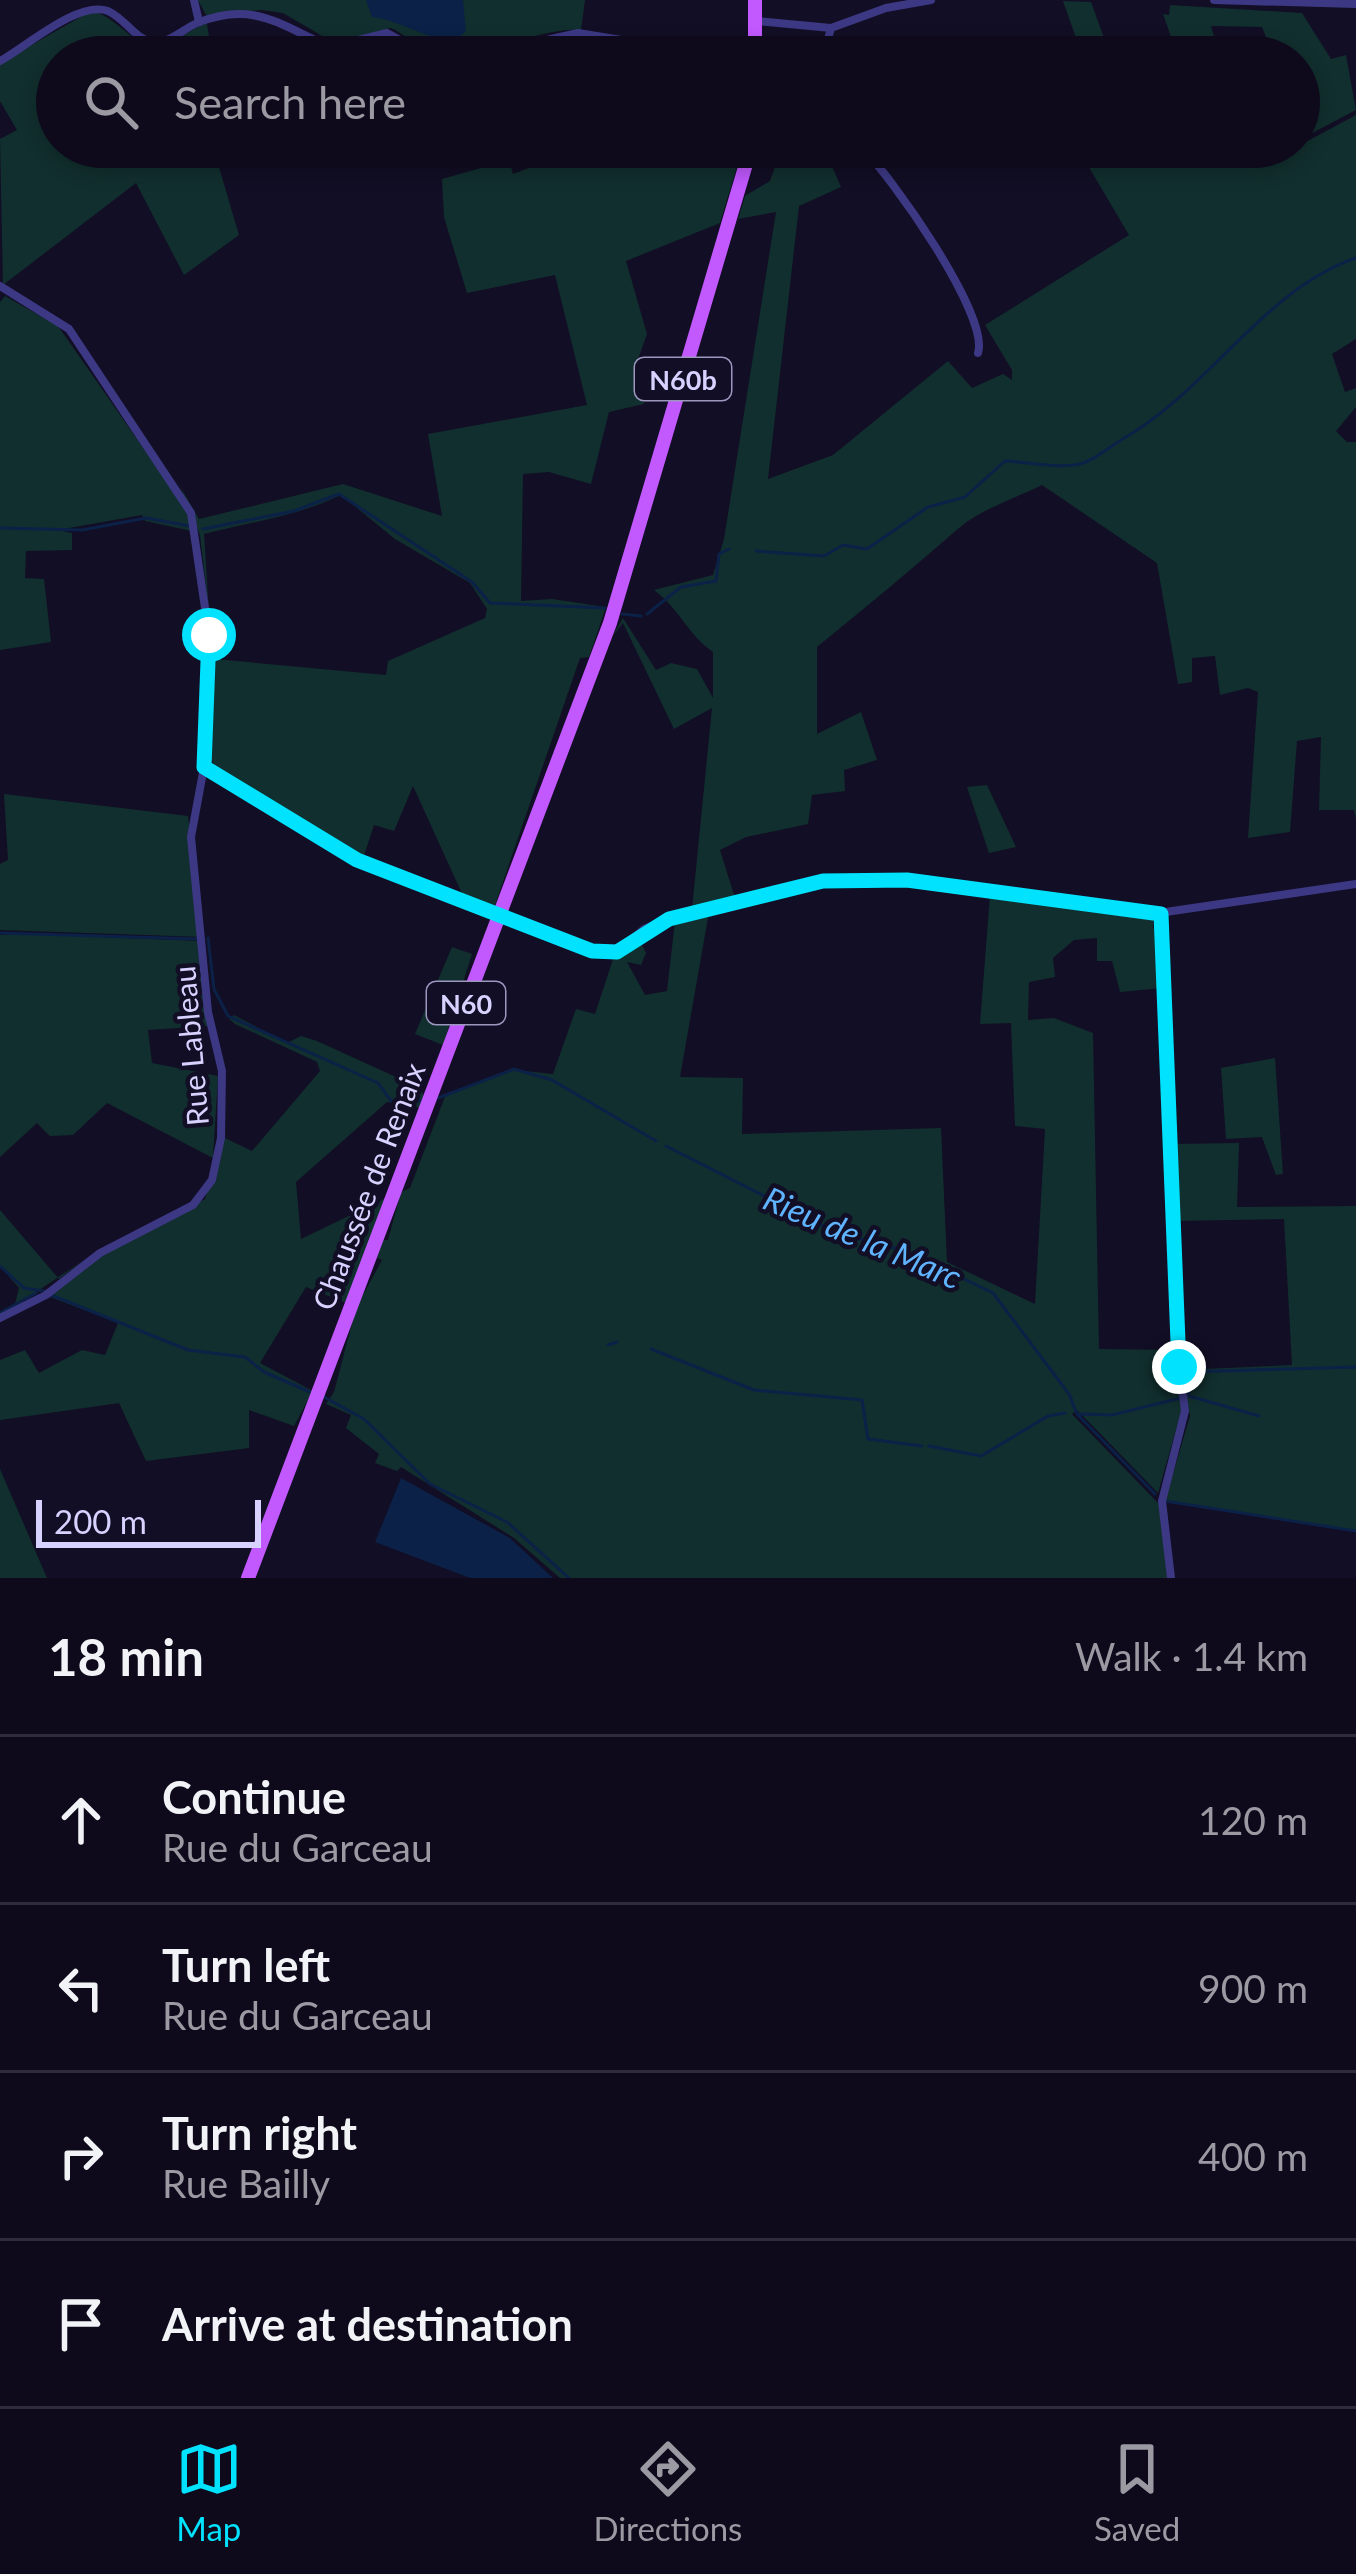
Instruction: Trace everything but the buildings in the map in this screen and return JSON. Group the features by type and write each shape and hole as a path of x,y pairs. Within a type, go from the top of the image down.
{"main road":[{"path":"755,0 755,36"},
{"name":"N60b","path":"614,611 745,168"},
{"name":"Chaussée de Renaix","path":"248,1578 614,611"}],"street":[{"path":"194,0 199,22"},
{"path":"755,21 831,28 886,8 932,0"},
{"path":"1214,0 1356,4"},
{"path":"42,36 88,8 107,10 138,36"},
{"path":"170,36 199,22 264,12 309,36"},
{"path":"829,36 831,28"},
{"path":"565,36 597,36"},
{"path":"0,61 36,39"},
{"path":"878,168 909,205 976,327 978,353"},
{"path":"0,286 69,329 166,468 197,529 209,635 204,767 349,855 604,954 617,952 669,919 823,881 907,880 1161,914 1356,884"},
{"name":"Rue Lableau","path":"0,1318 37,1301 100,1252 180,1213 208,1189 221,1138 223,1083 208,1012 205,939 191,837 204,767"},
{"path":"1161,914 1176,1309 1185,1399 1163,1489 1171,1578"}],"green space":[{"path":"198,0 585,0 581,30 534,36 404,36 391,28 364,36 322,36 283,13 206,15"},
{"path":"1063,1 1091,2 1103,36 1075,36"},
{"path":"1170,5 1302,13 1316,36 1266,36 1262,27 1211,26 1214,36 1171,36 1163,14 1169,15"},
{"path":"91,11 132,36 47,36"},
{"path":"207,24 209,36 182,36 195,28"},
{"path":"36,42 36,168 219,168 239,235 184,275 136,183 3,285 0,139 17,130 0,101 0,63"},
{"path":"1320,42 1331,59 1346,55 1356,110 1320,129"},
{"path":"1356,115 1356,339 1332,354 1345,392 1356,388 1356,407 1336,431 1347,442 1356,442 1356,820 1354,810 1319,810 1321,737 1297,741 1290,832 1248,838 1258,692 1248,688 1220,695 1215,656 1192,658 1192,682 1178,684 1157,563 1042,485 968,521 817,647 817,734 861,712 877,760 844,770 845,791 812,795 808,824 746,837 720,850 736,901 692,909 712,708 674,729 623,623 612,637 623,618 656,670 671,663 697,669 713,698 713,652 654,590 713,575 724,539 776,212 738,219 745,196 770,181 775,168 833,168 841,187 799,206 768,479 833,455 948,361 972,388 1003,374 1012,380 1012,370 985,325 1129,235 1089,168 1320,168 1320,134"},
{"path":"481,168 511,168 513,174 529,168 737,168 720,223 626,261 647,334 634,370 644,404 609,412 591,484 549,472 523,474 521,601 552,599 606,607 589,657 580,658 494,908 464,898 413,786 394,831 374,825 363,859 217,771 208,751 210,628 215,659 386,675 388,661 485,618 487,609 470,583 395,539 341,495 291,513 204,534 209,611 200,535 180,486 199,519 343,484 442,516 428,434 587,405 555,275 467,293 444,217 442,179"},
{"path":"5,296 58,326 190,515 192,531 145,521 142,515 58,530 72,533 72,550 26,551 25,578 44,579 51,642 0,650 0,302"},
{"path":"987,785 1016,847 989,853 967,787"},
{"path":"4,794 188,816 203,937 0,930 0,864 8,860"},
{"path":"990,895 1153,918 1153,928 1161,927 1162,988 1120,992 1112,961 1097,961 1097,938 1074,940 1053,958 1055,977 1029,982 1028,1020 1054,1018 1093,1033 1099,1349 1172,1350 1168,1156 1183,1405 1158,1493 1077,1410 1072,1414 1159,1504 1169,1578 560,1578 514,1538 401,1467 397,1471 375,1463 379,1454 346,1428 351,1415 326,1404 334,1392 356,1308 382,1260 377,1258 383,1240 388,1240 401,1192 410,1188 446,1094 515,1070 553,1074 576,1009 595,1014 613,959 642,945 646,953 641,965 627,962 645,995 667,991 675,921 709,912 680,1077 743,1078 742,1134 941,1128 947,1262 1035,1304 1045,1129 1015,1126 1011,1023 980,1024"},
{"path":"0,935 200,941 208,1026 148,1030 152,1063 218,1076 213,1158 107,1103 73,1135 50,1136 37,1123 0,1157"},
{"path":"452,947 472,954 443,1045 415,1034"},
{"path":"234,1015 287,1043 301,1036 317,1041 420,1088 424,1096 420,1108 387,1102 296,1182 301,1239 386,1198 346,1303 306,1287 260,1363 313,1391 294,1426 249,1410 249,1448 146,1461 119,1403 0,1420 0,1360 25,1350 39,1373 82,1350 105,1355 118,1323 50,1297 95,1260 205,1199 225,1138 252,1151 320,1071 317,1062 235,1024 229,1019"},
{"path":"1275,1058 1283,1174 1276,1175 1262,1137 1226,1139 1221,1068"},
{"path":"1239,1143 1237,1207 1356,1206 1356,1531 1165,1501 1190,1416 1182,1370 1292,1365 1284,1219 1174,1221 1173,1144"},
{"path":"0,1210 58,1278 0,1316 15,1304 19,1288 0,1266"},
{"path":"0,1469 47,1578 0,1578"}],"water":[{"path":"366,0 463,0 466,31 460,36 433,36 372,17"},
{"path":"401,1478 510,1538 553,1578 470,1578 375,1542"}],"waterway":[{"path":"756,551 824,556 843,545 867,549 928,507 965,497 1005,461 1062,466 1091,460 1182,395 1292,293 1356,258"},
{"path":"203,529 294,511 339,494 472,582 490,603 605,608"},
{"path":"0,528 82,530 146,518 190,526"},
{"path":"647,614 681,587 716,581 719,554 729,549"},
{"path":"622,614 641,616"},
{"name":"Rieu de la Marc","path":"0,933 199,939"},
{"path":"208,938 214,989 228,1016 378,1083 392,1102 421,1101"},
{"path":"438,1098 514,1069 552,1080 656,1141"},
{"name":"Rieu de la Marc","path":"666,1146 837,1233 906,1251 993,1293 1069,1394 1077,1414 1155,1494"},
{"path":"0,1266 24,1288 44,1291"},
{"path":"0,1313 36,1293"},
{"path":"51,1295 188,1350 245,1357 264,1372 310,1392"},
{"path":"608,1345 617,1342"},
{"path":"651,1349 754,1390 862,1400 868,1439 922,1446"},
{"path":"1259,1416 1189,1396 1188,1372 1356,1367"},
{"path":"324,1397 364,1419 430,1484 507,1522 569,1578"},
{"path":"1079,1414 1112,1415 1181,1398"},
{"path":"929,1446 981,1456 1048,1416 1065,1413"},
{"path":"1165,1501 1356,1531"}],"route":[{"path":"209,635 204,767 357,860 592,951 617,952 644,929 669,919 823,881 907,880 1161,914 1179,1367"}]}
